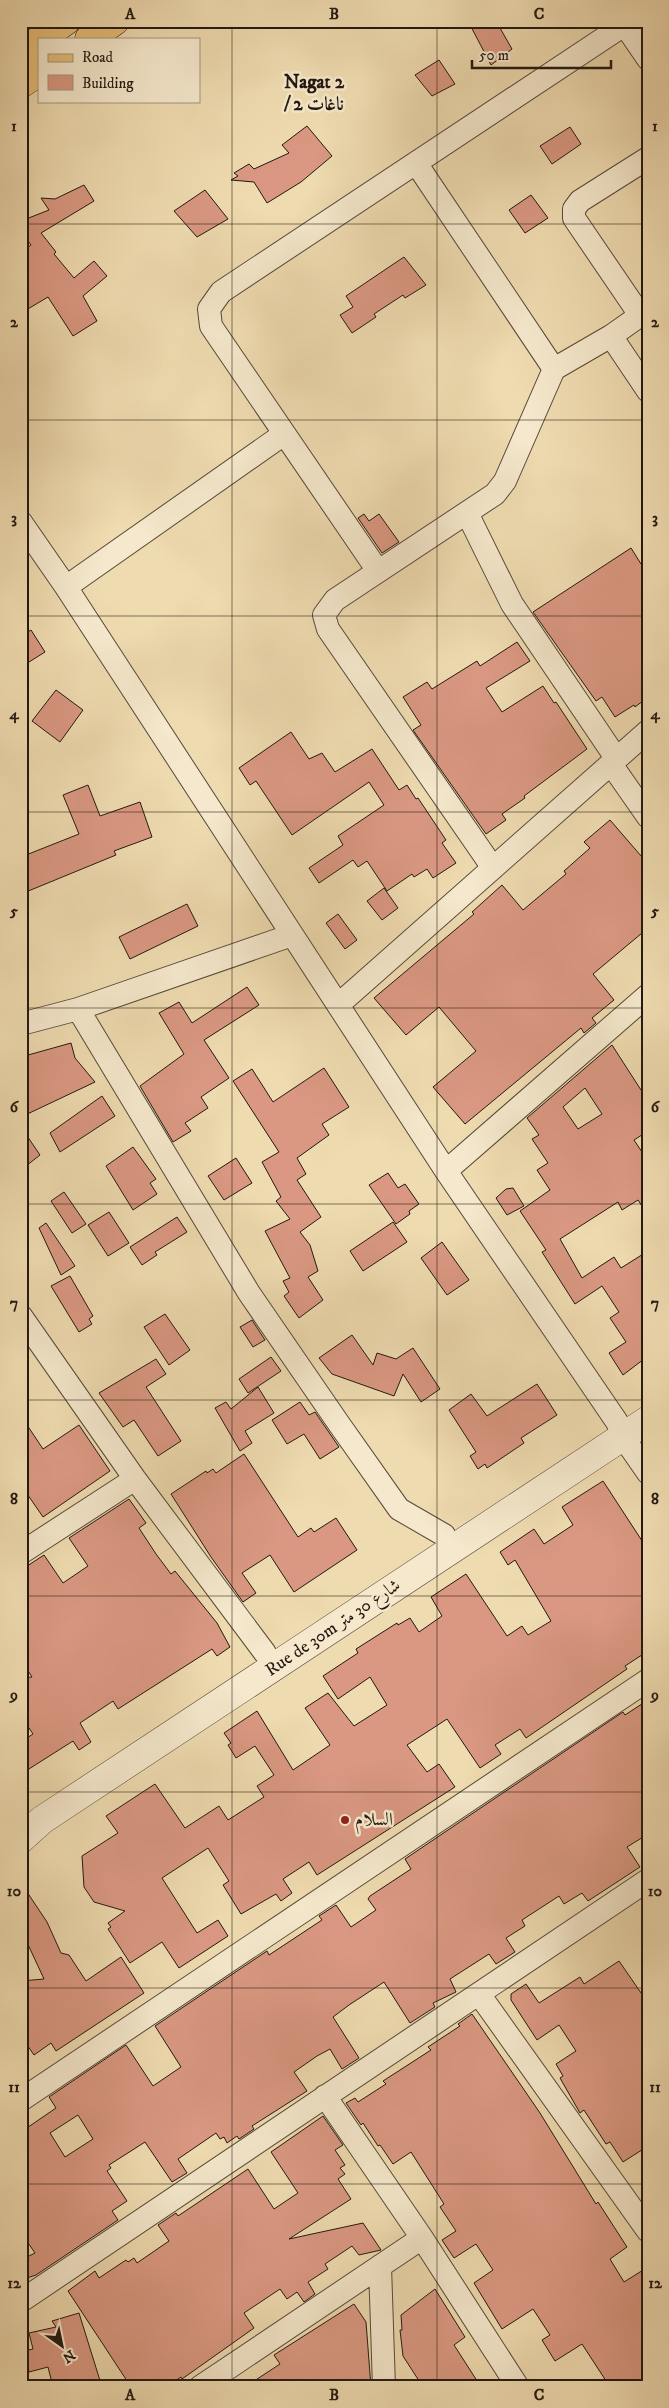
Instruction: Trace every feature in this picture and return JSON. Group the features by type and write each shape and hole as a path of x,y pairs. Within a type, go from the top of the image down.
{"main road":[{"path":"41,38 66,21"},
{"path":"90,38 115,21"},
{"path":"21,52 38,40"},
{"path":"21,84 38,73"}],"street":[{"path":"378,571 211,326 209,309 221,292 416,164 625,22 648,59"},
{"path":"493,868 328,629 324,615 335,600 495,494 505,481 554,369 611,336 644,312 574,218 574,209 580,201 648,158"},
{"path":"416,164 554,369"},
{"path":"611,336 648,391"},
{"path":"66,587 284,434"},
{"path":"467,512 512,604 648,817"},
{"path":"21,522 66,587 446,1171 648,1473"},
{"path":"338,1005 648,730"},
{"path":"21,1024 78,1008 292,935"},
{"path":"446,1171 648,995"},
{"path":"78,1008 249,1293 334,1416 399,1509 444,1535"},
{"path":"21,1316 134,1479 265,1654"},
{"name":"Rue de 30m شارع 30 متر","path":"21,1839 42,1820 620,1429 648,1401"},
{"name":"Rue de 30m شارع 30 متر","path":"21,1813 444,1535 620,1429 648,1420"},
{"path":"21,1553 134,1479"},
{"path":"21,2100 648,1680"},
{"path":"21,2301 648,1880"},
{"path":"479,1994 648,2231"},
{"path":"325,2096 422,2238 518,2387"},
{"path":"200,2387 422,2238"},
{"path":"380,2266 384,2387"}],"building":[{"path":"468,21 496,21 512,49 491,65"},
{"path":"439,60 455,84 432,96 415,75"},
{"path":"307,126 332,156 301,182 267,203 254,182 231,180 238,176 234,173 249,164 254,169 289,153 282,145"},
{"path":"570,127 581,144 552,164 540,146"},
{"path":"84,185 94,201 41,233 56,252 54,254 74,278 94,261 107,276 83,296 97,321 73,336 48,297 21,313 21,252 31,245 21,231 21,221 49,210 41,198 55,199"},
{"path":"205,190 228,219 197,237 174,211"},
{"path":"531,195 548,218 525,233 509,210"},
{"path":"404,257 426,285 405,298 403,295 374,314 376,317 352,333 340,315 353,307 346,296"},
{"path":"364,514 369,521 379,514 399,542 382,553 358,518"},
{"path":"631,548 641,564 648,560 648,697 635,707 634,705 615,717 602,697 596,701 533,612"},
{"path":"31,630 45,652 21,667 21,636"},
{"path":"517,642 530,661 486,688 502,712 543,686 587,749 502,814 506,820 486,834 413,730 421,725 403,697 427,682 432,689 477,661 480,666"},
{"path":"56,690 83,710 60,742 32,721"},
{"path":"291,732 309,759 322,753 335,772 372,749 399,790 407,785 416,799 418,798 446,840 442,843 456,863 433,878 427,869 414,877 412,874 387,891 367,861 358,867 353,860 319,883 309,868 343,845 338,836 384,805 369,782 292,835 256,781 250,785 239,768"},
{"path":"88,785 100,816 140,802 152,837 114,851 116,855 21,894 21,857 79,834 63,795"},
{"path":"610,820 648,864 648,928 593,974 614,1000 592,1018 596,1023 584,1033 581,1028 465,1124 433,1087 476,1051 439,1007 406,1035 374,998 474,914 472,912 502,885 523,910 566,874 564,871 590,848 584,842"},
{"path":"384,888 398,908 382,920 367,901"},
{"path":"187,904 198,926 130,959 119,937"},
{"path":"338,914 357,940 345,949 326,923"},
{"path":"247,987 259,1005 204,1040 229,1078 201,1097 208,1108 185,1123 191,1131 173,1142 140,1086 184,1054 159,1013 179,1002 192,1023"},
{"path":"71,1043 75,1058 95,1082 21,1117 21,1057"},
{"path":"612,1045 641,1090 648,1085 648,1131 634,1140 648,1161 648,1215 638,1200 622,1210 618,1202 560,1239 582,1278 614,1257 621,1268 648,1251 648,1356 623,1375 609,1353 626,1342 610,1318 619,1312 602,1286 575,1304 542,1252 546,1250 520,1211 550,1190 537,1170 548,1163 532,1139 539,1135 527,1118","holes":["585,1088 602,1114 578,1129 563,1107"]},
{"path":"324,1068 349,1107 322,1124 329,1135 297,1158 306,1174 297,1180 321,1217 300,1232 310,1245 318,1271 308,1277 323,1300 299,1318 284,1296 289,1292 283,1281 290,1278 265,1231 290,1219 276,1201 281,1197 262,1162 279,1152 233,1081 252,1069 273,1102"},
{"path":"102,1096 115,1116 60,1152 50,1133"},
{"path":"21,1127 40,1155 21,1170"},
{"path":"133,1147 156,1179 150,1183 157,1194 133,1210 106,1166"},
{"path":"236,1158 252,1183 224,1200 208,1176"},
{"path":"388,1173 398,1188 405,1184 419,1204 409,1211 410,1214 396,1224 369,1185"},
{"path":"513,1188 524,1206 507,1215 496,1198 506,1189"},
{"path":"64,1192 86,1224 72,1233 51,1201"},
{"path":"109,1212 129,1243 108,1256 88,1225"},
{"path":"177,1217 187,1232 155,1252 157,1255 142,1265 130,1247"},
{"path":"393,1222 407,1242 363,1271 350,1251"},
{"path":"46,1223 75,1266 61,1275 39,1228"},
{"path":"442,1242 469,1280 447,1295 421,1258"},
{"path":"70,1276 93,1316 89,1319 92,1324 79,1332 51,1286"},
{"path":"165,1314 190,1350 169,1365 144,1327"},
{"path":"252,1320 265,1340 253,1347 240,1327"},
{"path":"352,1335 373,1365 377,1353 396,1359 413,1348 440,1389 421,1402 403,1374 394,1396 332,1374 319,1358"},
{"path":"271,1357 281,1371 248,1393 239,1379"},
{"path":"156,1359 166,1374 146,1387 181,1441 158,1456 134,1420 123,1427 99,1393"},
{"path":"537,1384 557,1415 521,1438 524,1443 487,1468 485,1464 478,1469 470,1456 476,1452 449,1410 471,1394 487,1416"},
{"path":"258,1387 274,1413 245,1431 252,1443 240,1451 215,1408 226,1402 231,1409"},
{"path":"300,1402 309,1415 315,1412 339,1447 320,1459 304,1434 287,1444 272,1420"},
{"path":"21,1416 43,1449 79,1425 110,1471 43,1517 21,1485"},
{"path":"244,1454 298,1537 311,1528 314,1532 336,1518 357,1550 294,1592 270,1555 242,1573 256,1593 243,1602 211,1557 171,1494 206,1471 207,1473 213,1469 216,1473"},
{"path":"603,1481 648,1550 648,1651 625,1666 627,1669 526,1738 520,1729 495,1745 501,1754 480,1768 447,1719 407,1745 427,1772 439,1764 455,1787 317,1875 309,1862 283,1879 292,1893 281,1901 276,1894 241,1914 223,1885 229,1881 208,1848 162,1878 197,1933 218,1920 228,1936 179,1968 162,1942 130,1963 108,1929 111,1927 108,1923 125,1911 94,1902 84,1887 82,1856 118,1833 106,1816 155,1784 185,1828 219,1806 228,1820 264,1797 257,1786 274,1775 255,1746 236,1758 228,1745 231,1743 224,1733 257,1711 293,1770 330,1745 305,1708 328,1693 354,1726 387,1705 370,1677 338,1699 323,1676 358,1653 356,1649 397,1623 398,1625 410,1618 419,1632 442,1616 431,1597 466,1574 507,1636 522,1626 528,1635 551,1621 515,1560 508,1565 500,1552 534,1529 544,1544 573,1525 562,1507"},
{"path":"129,1499 146,1523 139,1528 156,1554 171,1574 175,1571 217,1623 230,1647 217,1656 212,1649 118,1709 113,1701 80,1723 91,1742 79,1750 73,1741 21,1774 21,1742 33,1734 21,1716 21,1678 32,1677 21,1660 21,1570 44,1555 63,1583 88,1566 69,1538"},
{"path":"648,1700 648,1834 627,1847 640,1867 588,1901 582,1893 564,1904 559,1896 522,1920 525,1926 506,1938 515,1952 496,1964 489,1954 450,1979 456,1992 433,2003 435,2007 410,2023 384,1982 349,2005 333,2017 359,2058 342,2069 330,2049 317,2056 294,2072 307,2091 252,2126 254,2129 239,2139 237,2136 227,2143 224,2137 220,2139 216,2133 178,2159 187,2173 172,2182 145,2142 109,2165 111,2168 107,2171 127,2201 112,2211 118,2220 36,2275 21,2280 21,2260 35,2253 22,2234 21,2132 56,2108 49,2097 126,2045 153,2086 181,2067 155,2026 267,1951 269,1955 322,1920 319,1916 336,1905 351,1927 376,1910 368,1899 370,1896 411,1869 405,1859 623,1712 625,1715","holes":["78,2115 93,2139 65,2157 50,2133"]},
{"path":"21,1883 47,1922 61,1953 69,1955 86,1981 121,1957 144,1993 56,2051 51,2043 34,2055 21,2036 21,1981 44,1979 25,1938 21,1914"},
{"path":"619,1961 648,2003 648,2146 623,2162 610,2142 606,2144 584,2110 580,2113 560,2078 563,2076 556,2064 576,2051 559,2025 537,2040 511,2000 511,1994 526,1984 539,2003 580,1977 584,1984"},
{"path":"472,2014 540,2113 596,2204 598,2202 627,2247 610,2259 624,2282 648,2267 648,2387 610,2387 582,2344 555,2361 542,2340 550,2335 533,2309 502,2329 474,2283 493,2270 476,2244 454,2258 442,2240 456,2231 440,2207 444,2204 411,2152 393,2164 363,2123 361,2125 346,2103 355,2098 358,2102 386,2084 383,2081 431,2050 428,2047 460,2026 458,2024"},
{"path":"323,2116 343,2145 335,2150 345,2165 340,2168 345,2174 338,2179 351,2199 289,2239 363,2223 381,2250 359,2255 352,2246 325,2264 328,2269 308,2282 315,2294 304,2302 297,2292 287,2299 280,2289 244,2313 254,2328 182,2379 181,2377 166,2387 131,2387 68,2291 95,2271 99,2278 126,2260 128,2262 134,2258 137,2263 169,2241 158,2225 176,2213 178,2216 248,2169 274,2209 298,2193 271,2152"},
{"path":"435,2289 465,2337 454,2345 481,2387 423,2387 403,2356 400,2330 402,2330 401,2315"},
{"path":"354,2304 366,2322 371,2387 245,2387 280,2364 274,2355"},
{"path":"79,2313 102,2387 53,2387 48,2367 29,2372 24,2351 33,2349 29,2333 56,2327 52,2321"}],"place":[{"name":"السلام","path":"345,1820"}],"district":[{"name":"Nagat 2 / ناغات 2","path":"314,93"}]}
